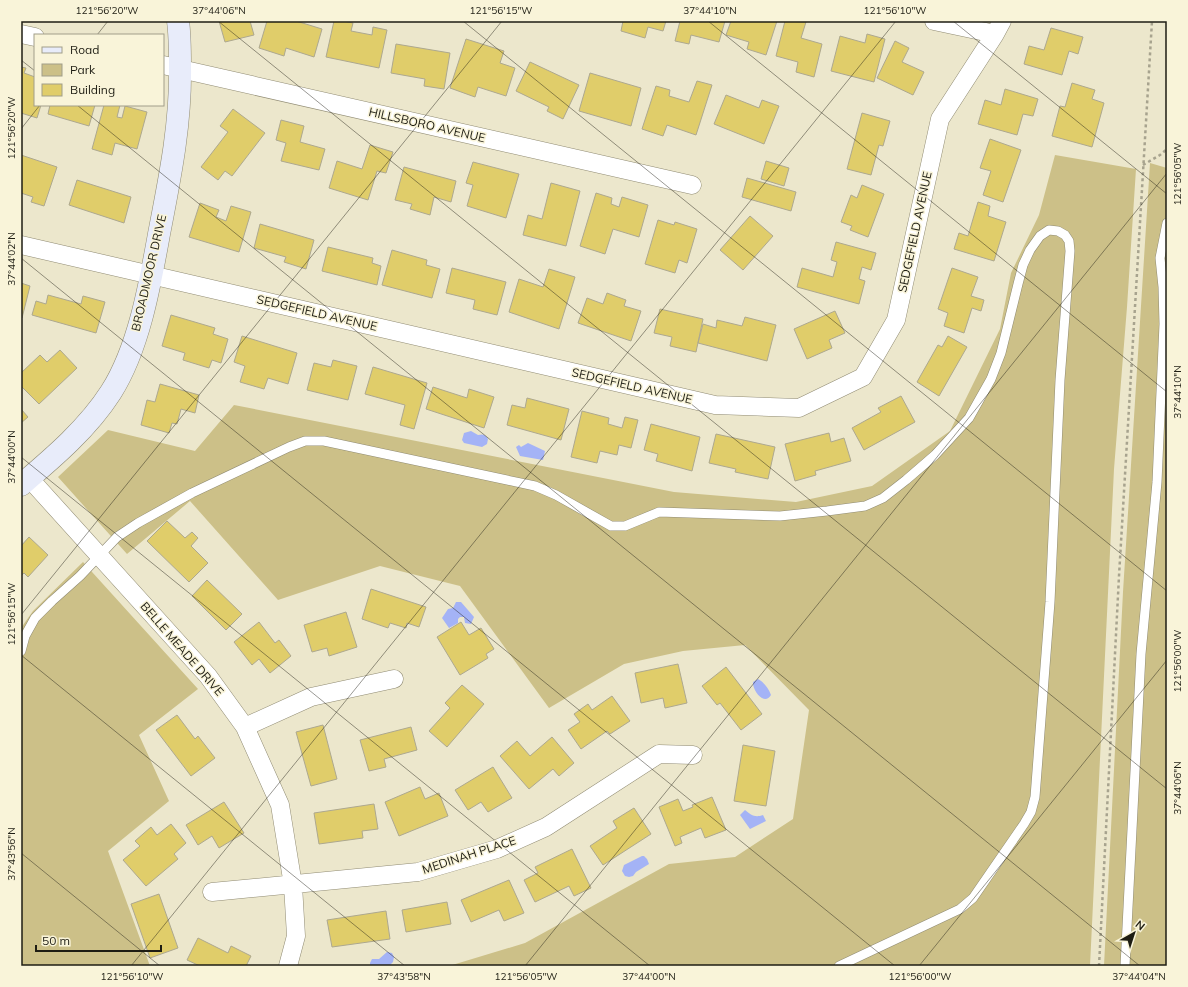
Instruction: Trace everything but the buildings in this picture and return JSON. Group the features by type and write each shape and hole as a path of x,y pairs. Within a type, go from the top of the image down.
{"street":[{"name":"BROADMOOR DRIVE","path":"25,481 82,429 111,391 126,363 136,335 151,275 172,169 180,99 172,67 180,36 178,21"},
{"path":"934,21 998,28"},
{"name":"SEDGEFIELD AVENUE","path":"21,245 715,405 799,408 863,377 896,320 940,119 998,28"},
{"path":"21,34 34,37"},
{"name":"HILLSBORO AVENUE","path":"172,67 692,185"},
{"name":"BELLE MEADE DRIVE","path":"25,481 100,556 208,676 245,726 280,805 294,884 296,936 288,966"},
{"path":"245,726 311,697 394,679"},
{"name":"MEDINAH PLACE","path":"212,892 418,872 497,849 546,827 659,754 693,755"}],"lane":[{"path":"1125,966 1141,654 1157,474 1164,324 1163,287 1160,258 1167,223"},
{"path":"21,651 25,636 35,618 52,600 80,576 117,537 138,522 192,493 289,447 305,441 324,441 535,486 556,495 611,526 625,526 659,512 780,516 865,506 883,498 906,480 935,455 969,418 991,379 1001,353 1018,284 1030,250 1040,236 1049,230 1058,231 1065,235 1069,241 1070,251 1060,380 1050,602 1035,797 1031,812 972,898 960,909 839,966"}],"path":[{"path":"1099,966 1119,576 1152,21"},
{"path":"1143,165 1167,148"}],"green space":[{"path":"1055,155 1136,169 1114,469 1090,966 449,966 525,943 669,864 735,857 793,819 809,710 745,645 683,651 624,664 549,708 460,586 380,566 278,600 190,501 127,554 58,477 108,430 195,451 234,405 674,492 796,502 872,486 950,431 1000,329 1011,273 1039,215"},
{"path":"1150,163 1167,168 1167,966 1104,966 1123,592"},
{"path":"83,562 198,689 139,735 169,801 108,851 150,966 21,966 21,628 33,611"}],"water":[{"path":"471,431 478,435 485,435 488,439 487,444 482,447 464,443 462,440 464,433"},
{"path":"528,443 545,451 543,460 520,456 516,447 519,445 521,447"},
{"path":"456,602 461,602 474,617 471,624 465,623 464,617 460,617 458,619 458,623 449,628 442,618 448,609 453,608"},
{"path":"758,679 769,690 771,695 768,698 762,698 754,689 753,682"},
{"path":"745,810 753,816 763,815 766,821 750,829 740,815"},
{"path":"642,856 647,859 649,864 636,872 633,876 625,876 622,871 624,865"},
{"path":"387,952 392,953 394,957 393,962 390,965 370,966 372,959 379,959"}]}
